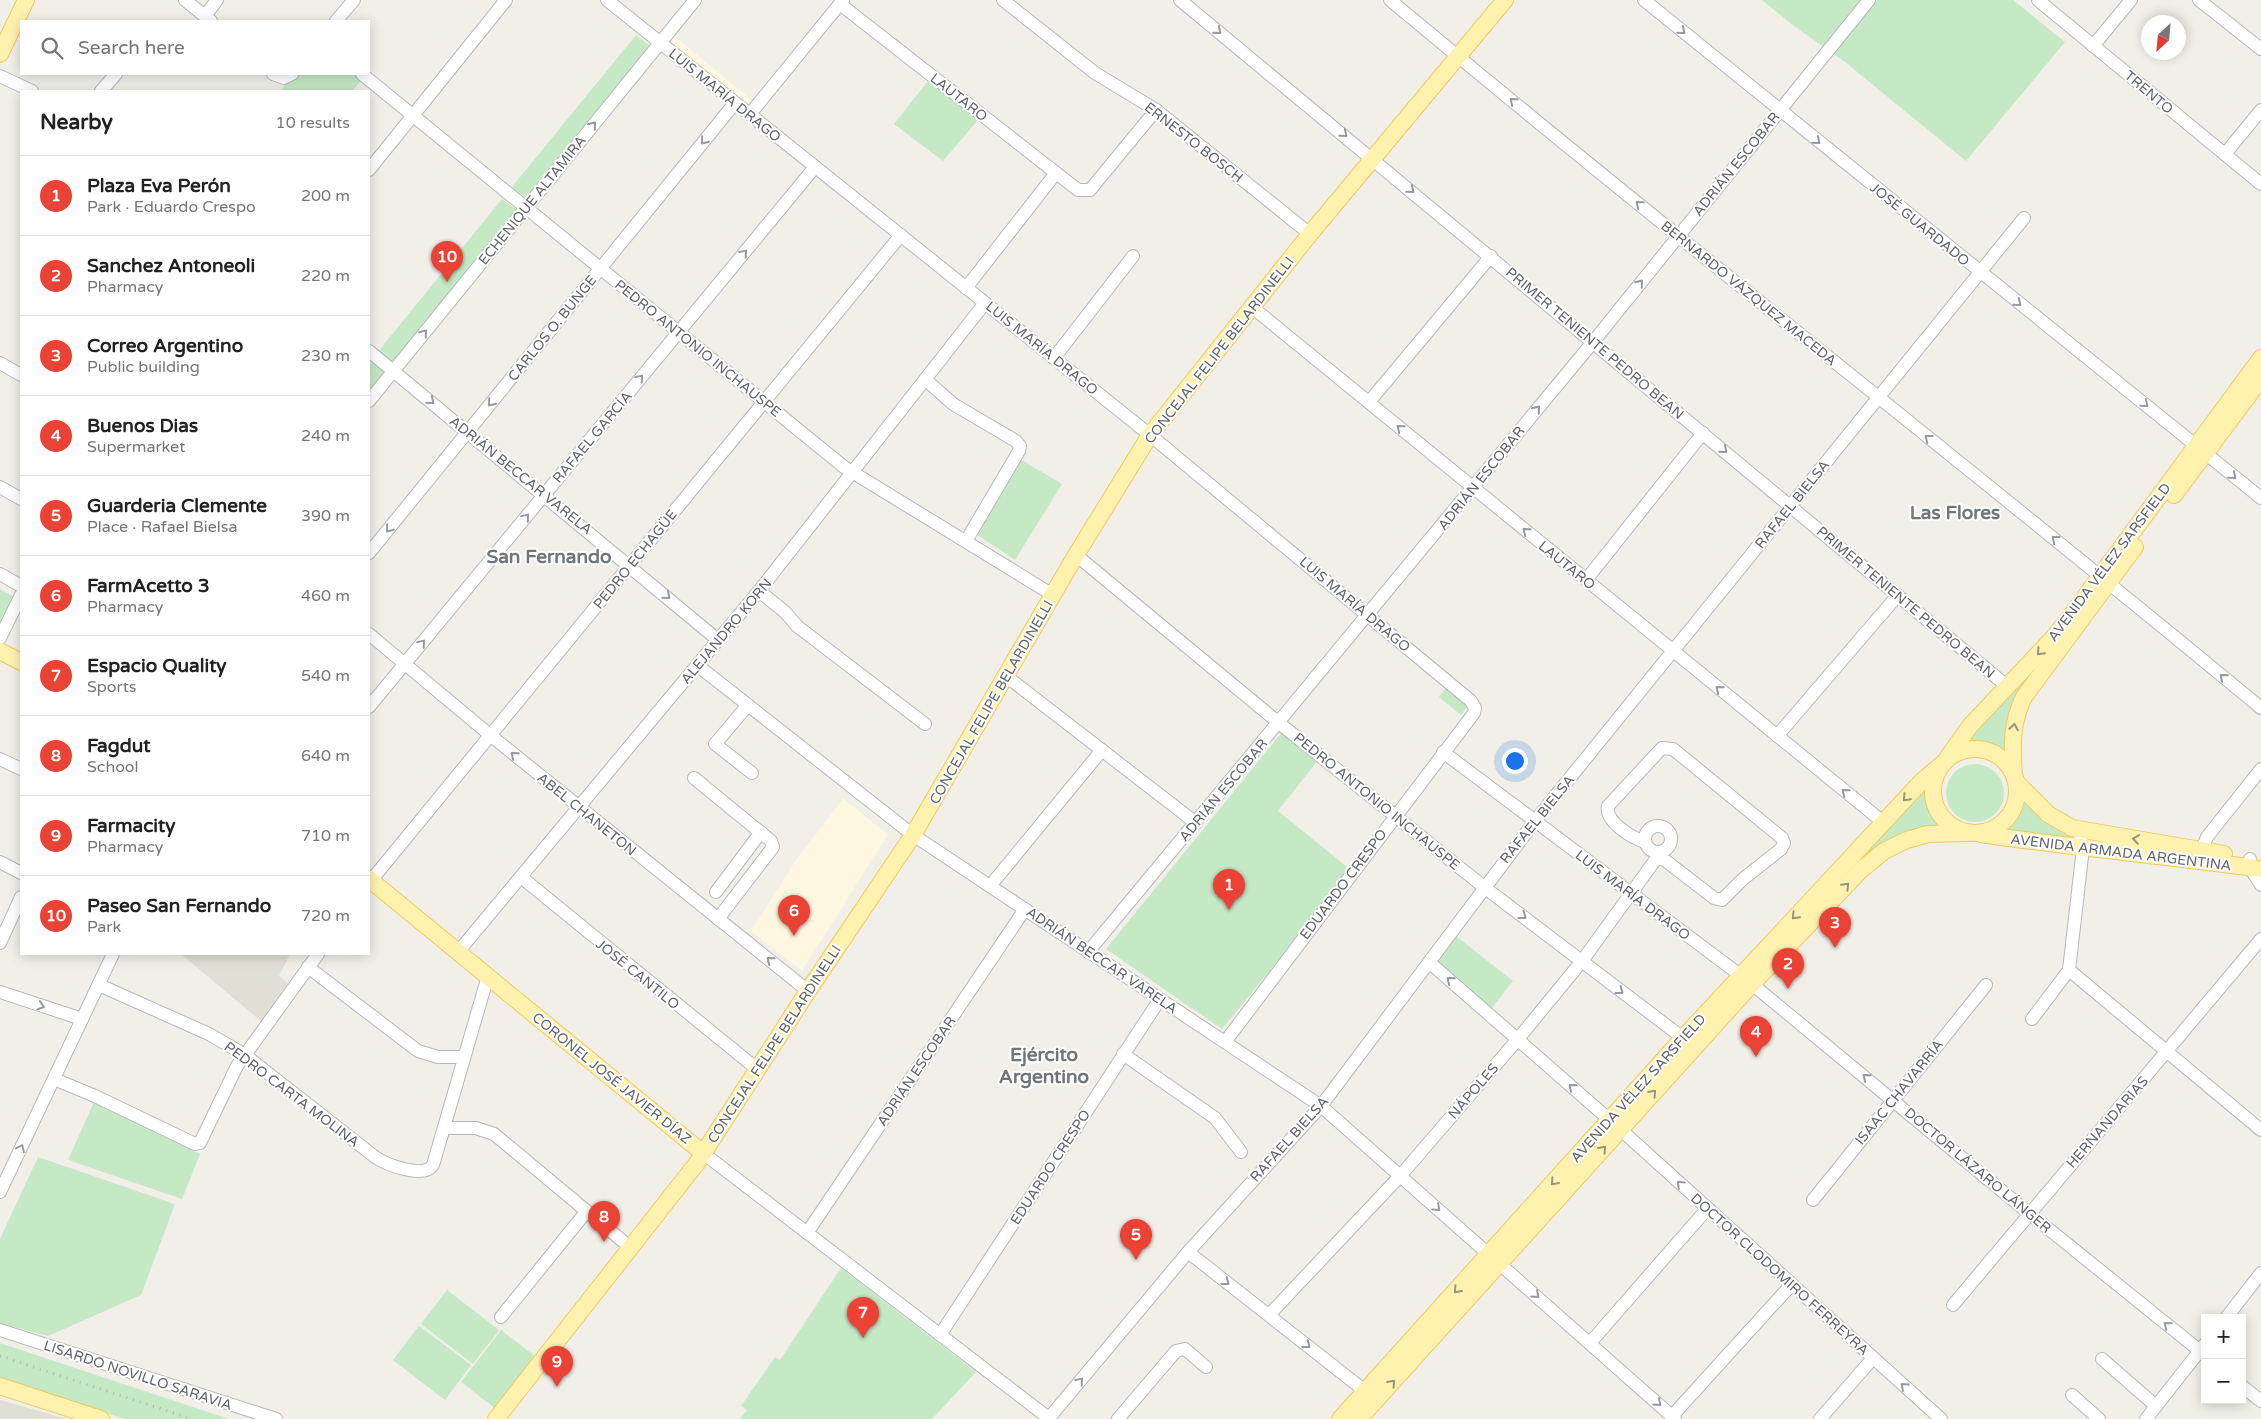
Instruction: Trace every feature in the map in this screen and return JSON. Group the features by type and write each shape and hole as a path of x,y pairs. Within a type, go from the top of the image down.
{"main road":[{"path":"0,54 26,0"},
{"name":"CONCEJAL FELIPE BELARDINELLI","path":"496,1419 631,1248 703,1153 808,991 913,835 1076,555 1150,435 1310,234 1505,0"},
{"name":"AVENIDA VÉLEZ SARSFIELD","path":"2201,450 2261,358"},
{"name":"AVENIDA VÉLEZ SARSFIELD","path":"2015,779 2012,733 2021,703 2105,579 2201,450 2261,379"},
{"name":"AVENIDA VÉLEZ SARSFIELD","path":"1359,1419 1495,1258 1746,979 1883,822 1922,781 1945,761 1970,726 2053,638 2105,579"},
{"path":"0,652 20,662"},
{"path":"1973,749 1990,752 2005,762 2015,779 2017,794 2011,814 1996,828 1974,833 1948,824 1936,808 1932,788 1934,780 1945,761 1973,749"},
{"name":"AVENIDA ARMADA ARGENTINA","path":"2015,779 2048,814 2062,824 2077,829 2202,849 2256,864"},
{"name":"AVENIDA VÉLEZ SARSFIELD","path":"1615,1124 1683,1038 1861,870 1884,851 1928,834 1974,833"},
{"name":"AVENIDA ARMADA ARGENTINA","path":"1974,833 2082,848 2256,864"},
{"name":"CORONEL JOSÉ JAVIER DÍAZ","path":"370,882 703,1153"},
{"name":"AVENIDA VÉLEZ SARSFIELD","path":"1340,1419 1495,1258"},
{"path":"0,1386 101,1419"}],"street":[{"path":"185,0 208,18 218,0"},
{"path":"337,20 354,0"},
{"path":"370,169 506,0"},
{"name":"LUIS MARÍA DRAGO","path":"607,0 1150,435 1472,701"},
{"name":"ECHENIQUE ALTAMIRA","path":"370,400 695,0"},
{"name":"ERNESTO BOSCH","path":"1003,0 1095,73 1156,110 1310,234"},
{"name":"PRIMER TENIENTE PEDRO BEAN","path":"1180,0 2008,686"},
{"name":"BERNARDO VÁZQUEZ MACEDA","path":"1390,0 1878,398 2105,579 2261,708"},
{"name":"JOSÉ GUARDADO","path":"1644,0 2261,498"},
{"name":"ADRIÁN ESCOBAR","path":"1088,952 1593,342 1869,0"},
{"name":"TRENTO","path":"2038,0 2261,184"},
{"path":"2093,46 2131,0"},
{"path":"2198,0 2261,49"},
{"path":"750,114 842,2"},
{"name":"LAUTARO","path":"842,2 1078,190 1090,190 1156,110"},
{"path":"102,90 115,75"},
{"path":"275,75 284,78 290,75"},
{"name":"PEDRO ANTONIO INCHAUSPE","path":"363,75 678,333 853,473 1053,595"},
{"path":"0,76 30,90"},
{"name":"CARLOS O. BUNGE","path":"370,552 735,103"},
{"path":"2225,154 2261,110"},
{"name":"RAFAEL GARCÍA","path":"370,706 815,167"},
{"path":"966,288 1056,173"},
{"name":"RAFAEL BIELSA","path":"1049,1419 1188,1252 1321,1106 1484,886 1535,821 2024,218"},
{"name":"PEDRO ECHAGÜE","path":"370,880 901,235"},
{"path":"1054,358 1133,256"},
{"path":"1369,402 1491,256"},
{"name":"ALEJANDRO KORN","path":"458,952 759,591 985,303"},
{"name":"LAUTARO","path":"1252,307 1883,822"},
{"name":"ADRIÁN BECCAR VARELA","path":"370,351 545,494 718,640"},
{"path":"0,363 20,374"},
{"path":"926,380 953,404 1016,441 1020,446 1019,451 966,541"},
{"path":"1586,580 1703,432"},
{"path":"0,487 20,497"},
{"name":"PEDRO ANTONIO INCHAUSPE","path":"1076,555 1279,723 1484,886 1683,1038"},
{"path":"0,574 20,585"},
{"path":"759,591 785,612 797,626 925,724"},
{"path":"1777,736 1898,595"},
{"path":"0,638 20,597"},
{"name":"ABEL CHANETON","path":"370,635 490,736 808,991"},
{"name":"ADRIÁN BECCAR VARELA","path":"697,665 913,835 1321,1106 1674,1418"},
{"path":"1006,676 1196,823"},
{"name":"EDUARDO CRESPO","path":"1225,1042 1474,713 1475,708 1472,701"},
{"path":"748,705 715,744 752,774"},
{"path":"1668,747 1673,749 1782,838 1784,843 1781,849 1743,879 1722,900 1714,898 1649,849 1645,842 1637,839 1609,817 1606,812 1608,806 1662,748 1668,747"},
{"path":"990,886 1102,750"},
{"name":"LUIS MARÍA DRAGO","path":"1443,752 1746,979"},
{"path":"0,758 20,768"},
{"path":"2202,849 2207,838 2261,769"},
{"path":"694,778 761,832 771,841 773,846 718,919"},
{"name":"NÁPOLES","path":"1268,1315 1401,1175 1518,1039 1582,961 1659,855 1669,847 1671,838 1664,827 1652,827 1646,834 1645,842"},
{"path":"2032,1018 2069,970 2082,848 2081,837 2077,829"},
{"path":"716,892 761,832"},
{"path":"0,862 20,872"},
{"path":"2256,864 2261,885"},
{"name":"JOSÉ CANTILO","path":"521,877 757,1069"},
{"path":"0,943 20,899"},
{"name":"ADRIÁN ESCOBAR","path":"807,1233 1025,909"},
{"name":"HERNANDARIAS","path":"1953,1305 2168,1052 2261,939"},
{"path":"0,1192 3,1179 54,1079 113,955"},
{"path":"54,1079 95,1096 195,1144 200,1143 244,1055 317,955"},
{"name":"DOCTOR CLODOMIRO FERREYRA","path":"1429,962 1615,1124 1707,1210 1941,1419"},
{"path":"308,967 418,1051 438,1057 464,1056"},
{"path":"2069,970 2261,1130"},
{"path":"488,976 444,1128 476,1128 494,1134 631,1248"},
{"name":"DOCTOR LÁZARO LÁNGER","path":"1746,979 2030,1214 2201,1348"},
{"name":"PEDRO CARTA MOLINA","path":"99,985 209,1034 244,1055 384,1163 421,1172 430,1169 444,1128"},
{"name":"ISAAC CHAVARRÍA","path":"1813,1200 1892,1099 1986,985"},
{"path":"0,992 82,1019"},
{"name":"EDUARDO CRESPO","path":"940,1335 1160,999"},
{"path":"1123,1054 1215,1118 1241,1152"},
{"name":"CORONEL JOSÉ JAVIER DÍAZ","path":"703,1153 1049,1419"},
{"path":"1590,1343 1707,1210"},
{"path":"501,1317 586,1212"},
{"path":"1188,1252 1365,1391"},
{"path":"2229,1314 2261,1273"},
{"path":"1674,1418 1792,1285"},
{"name":"LISARDO NOVILLO SARAVIA","path":"0,1330 276,1419"},
{"path":"1118,1419 1176,1351 1185,1349 1206,1366"},
{"path":"2146,1419 2201,1352"},
{"path":"1820,1419 1873,1358"},
{"path":"2102,1358 2156,1406"},
{"path":"2246,1389 2261,1401"},
{"path":"2072,1395 2099,1419"}],"shaded area":[{"path":"672,34 755,103 748,110 667,44"},
{"path":"843,799 888,834 802,971 751,931 796,860"},
{"path":"182,955 290,955 279,976 290,985 263,1023"},
{"path":"0,1400 67,1419 0,1419"}],"green space":[{"path":"1762,0 2013,0 2065,42 1966,161 1845,62 1794,26"},
{"path":"636,35 651,47 527,199 512,187"},
{"path":"294,75 355,75 362,80 353,90 282,89"},
{"path":"928,81 978,120 943,161 894,124"},
{"path":"502,199 518,211 393,366 377,353"},
{"path":"373,361 386,371 370,392 370,365"},
{"path":"1020,459 1062,484 1015,560 976,534"},
{"path":"0,589 14,597 0,625"},
{"path":"2050,651 2010,712 2003,750 1992,745 1967,741"},
{"path":"1448,685 1470,703 1461,715 1439,697"},
{"path":"1283,731 1318,760 1278,811 1352,871 1222,1029 1106,949"},
{"path":"1969,764 1981,764 1996,772 2004,787 2004,799 1996,814 1981,822 1969,822 1954,814 1946,799 1946,787 1954,772"},
{"path":"1926,786 1930,807 1942,824 1915,831 1753,977"},
{"path":"2022,796 2072,835 2073,839 2002,832 2018,816"},
{"path":"1452,933 1513,981 1491,1009 1429,962"},
{"path":"95,1100 200,1154 182,1199 68,1160"},
{"path":"38,1157 175,1204 141,1295 48,1336 0,1323 0,1239"},
{"path":"841,1268 976,1372 932,1419 740,1419 747,1410 741,1406 775,1357 780,1360"},
{"path":"447,1290 499,1330 473,1364 421,1324"},
{"path":"419,1326 471,1365 445,1400 393,1360"},
{"path":"501,1330 536,1357 496,1409 461,1382"},
{"path":"0,1343 229,1419 125,1419 0,1380"}],"railway":[{"path":"0,1356 192,1419"}],"place":[{"name":"Paseo San Fernando","path":"447,282"},
{"name":"Plaza Eva Perón","path":"1229,910"},
{"name":"FarmAcetto 3","path":"794,936"},
{"name":"Correo Argentino","path":"1835,948"},
{"name":"Sanchez Antoneoli","path":"1788,989"},
{"name":"Buenos Dias","path":"1756,1057"},
{"name":"Fagdut","path":"604,1242"},
{"name":"Guarderia Clemente","path":"1136,1260"},
{"name":"Espacio Quality","path":"863,1338"},
{"name":"Farmacity","path":"557,1387"}],"district":[{"name":"Las Flores","path":"1955,512"},
{"name":"San Fernando","path":"549,556"},
{"name":"Ejército Argentino","path":"1044,1065"}]}
